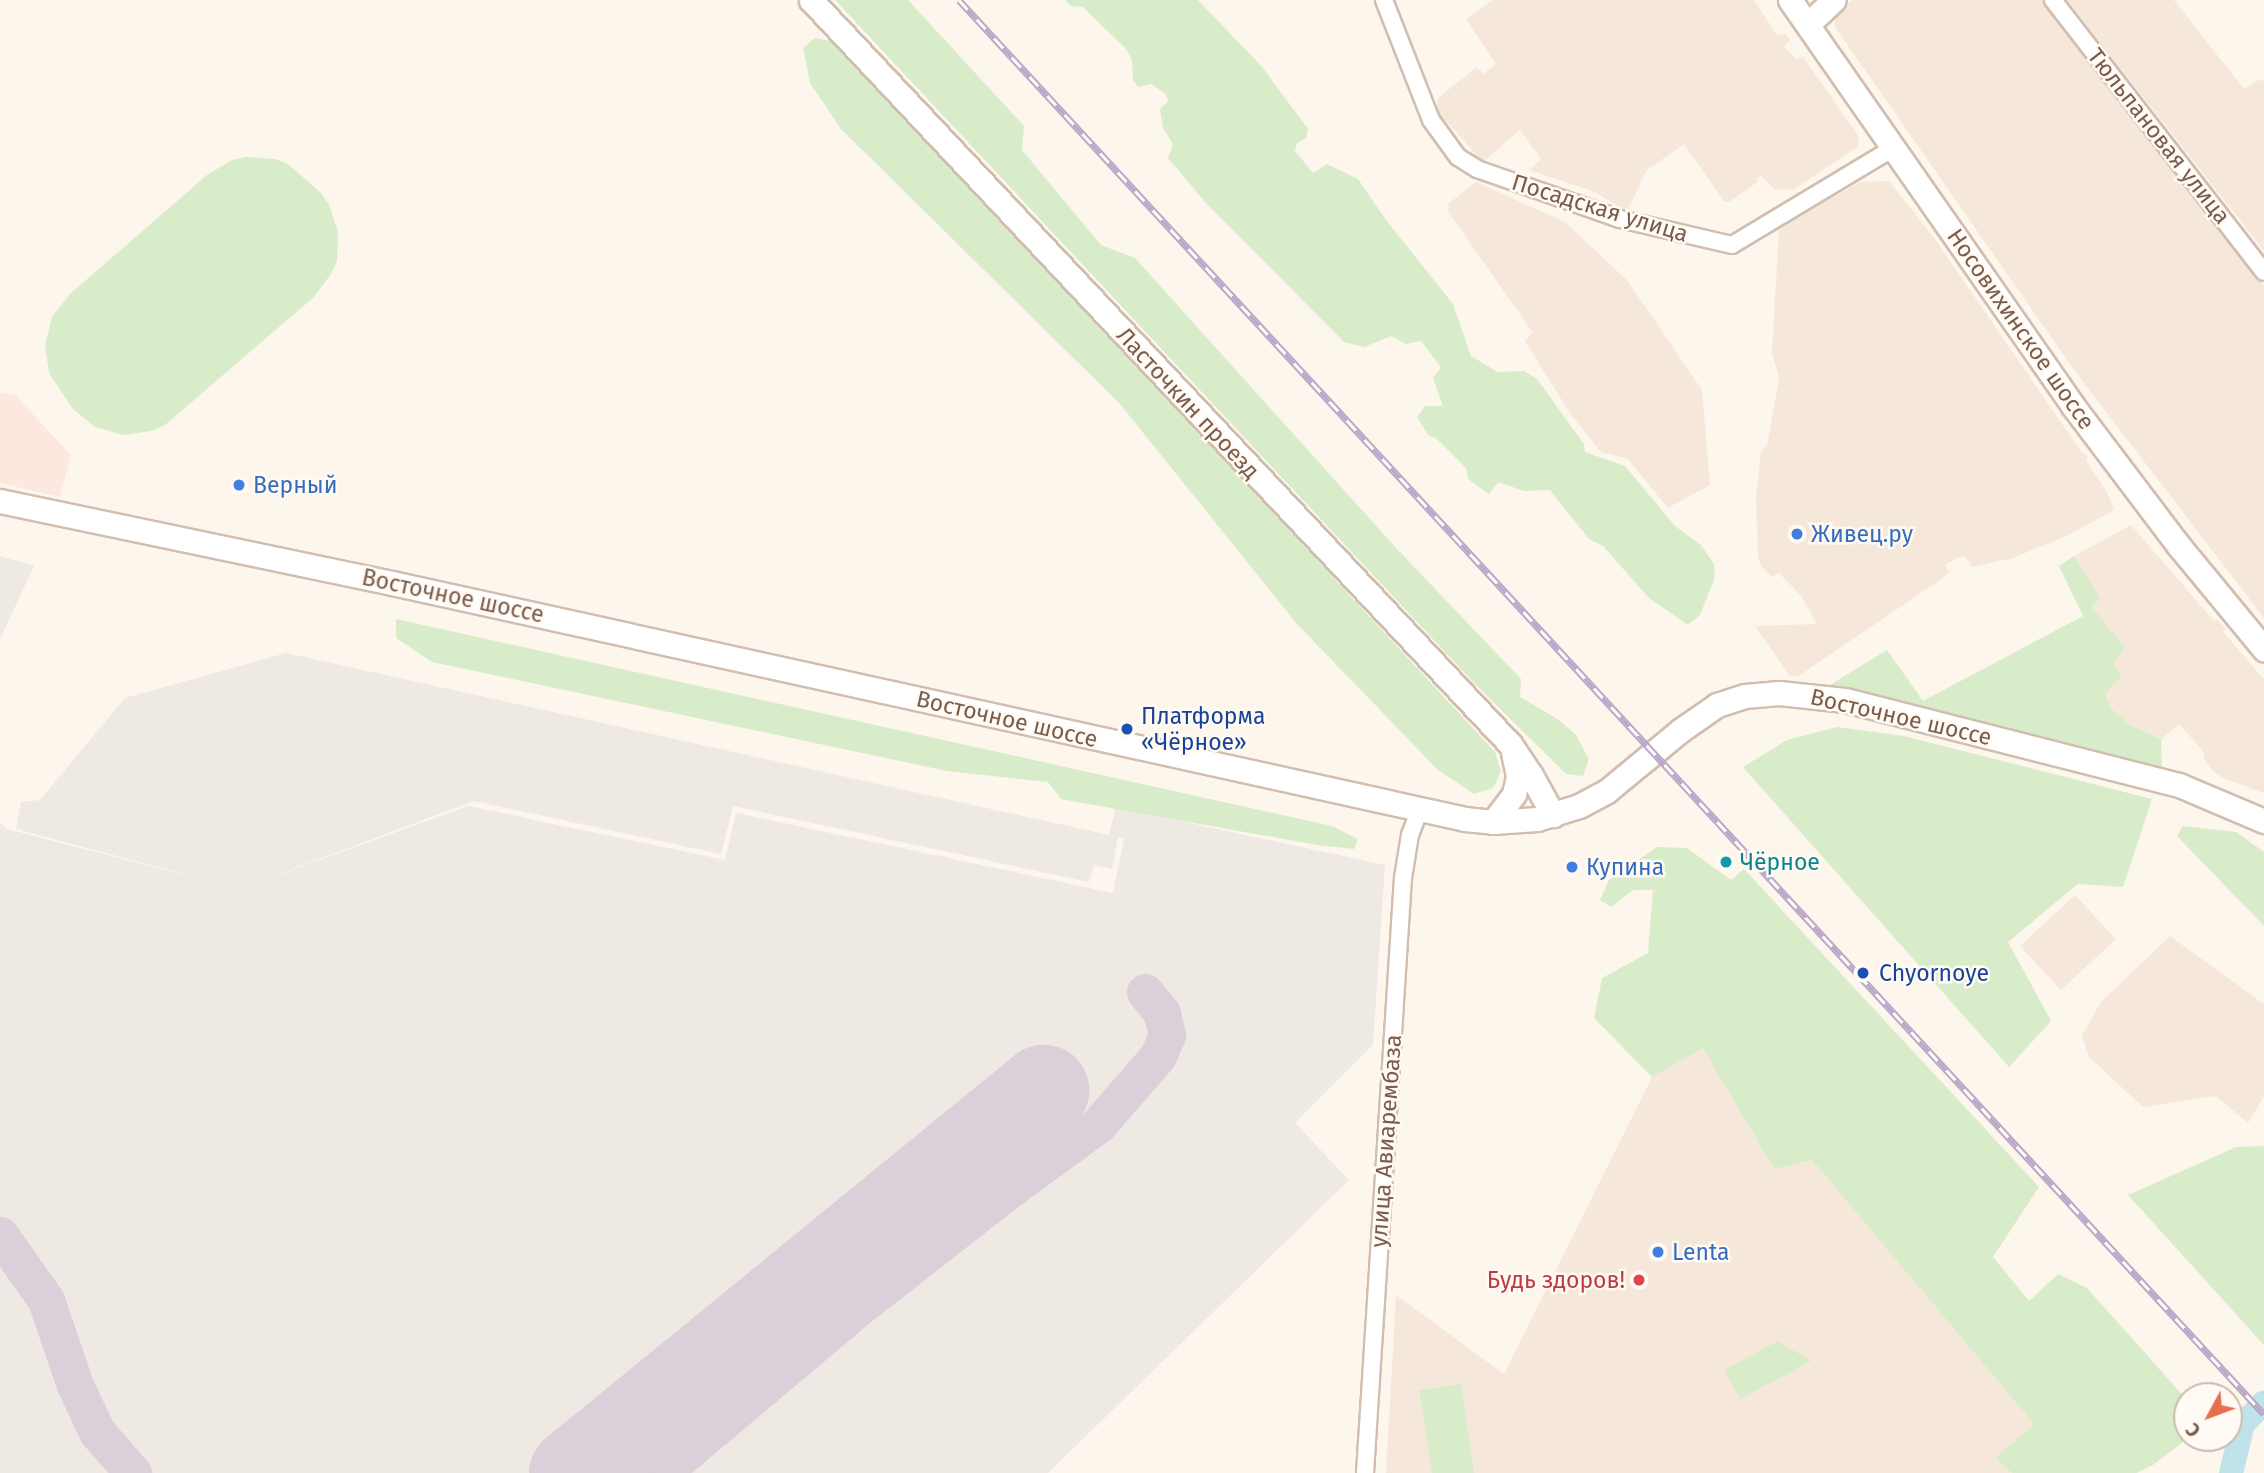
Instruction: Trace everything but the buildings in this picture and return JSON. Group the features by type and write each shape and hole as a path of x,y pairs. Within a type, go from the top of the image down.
{"main road":[{"name":"Ласточкин проезд","path":"811,0 1510,744 1553,815"},
{"name":"Носовихинское шоссе","path":"1790,0 2089,428 2179,546 2264,649"},
{"path":"1808,24 1834,0"},
{"name":"Восточное шоссе","path":"0,501 392,583 1419,811 1493,822 1553,815 1579,806 1607,790 1681,730 1717,705 1762,693 1845,700 2194,790 2264,821"},
{"path":"1493,822 1514,794 1518,776 1510,744"},
{"path":"2194,790 2217,793 2264,808"}],"street":[{"name":"Посадская улица","path":"1384,0 1431,120 1458,157 1477,169 1620,219 1732,245 1895,148"},
{"name":"Тюльпановая улица","path":"2053,0 2264,272"},
{"name":"улица Авиарембаза","path":"1365,1473 1403,878 1410,835 1419,811"}],"shaded area":[{"path":"1493,0 1754,0 1777,35 1785,33 1790,40 1784,46 1786,49 1796,59 1803,57 1858,135 1859,146 1793,190 1774,189 1761,176 1757,178 1759,181 1729,202 1724,201 1684,144 1646,171 1627,212 1595,192 1529,170 1541,159 1520,130 1483,162 1436,110 1438,98 1477,67 1483,74 1496,64 1466,19"},
{"path":"1852,0 2043,0 2097,74 2100,73 2110,86 2108,88 2121,106 2169,161 2264,286 2264,618 2074,370 1835,27 1835,16"},
{"path":"2067,0 2174,0 2244,89 2260,79 2264,81 2264,251"},
{"path":"1889,181 1934,238 2080,450 2088,457 2086,460 2107,492 2114,510 2071,534 2013,558 1972,567 1965,556 1959,557 1945,565 1949,572 1940,580 1797,677 1790,676 1755,626 1817,624 1801,596 1779,573 1772,577 1761,566 1758,557 1756,498 1761,452 1767,446 1779,378 1772,353 1779,228 1860,182"},
{"path":"1476,182 1565,222 1627,280 1702,390 1710,485 1668,508 1628,459 1601,452 1571,415 1525,341 1533,333 1447,210 1450,207 1448,204"},
{"path":"0,392 15,395 71,455 60,497 0,483"},
{"path":"2131,525 2214,621 2217,619 2226,629 2223,632 2264,679 2264,793 2223,778 2213,771 2204,759 2203,751 2179,724 2161,739 2130,725 2111,708 2105,694 2122,675 2113,664 2125,648 2090,606 2099,598 2074,556"},
{"path":"0,556 34,566 0,639"},
{"path":"286,653 1109,835 1116,807 1385,865 1373,1045 1295,1123 1349,1180 1048,1473 0,1473 0,823 7,829 240,889 16,829 21,802 40,800 125,698","holes":["474,801 721,854 733,806 1089,882 1094,865 1112,869 1118,837 1124,839 1113,893 736,813 725,860 468,806 253,884"]},
{"path":"2075,895 2116,939 2061,990 2020,946"},
{"path":"2170,936 2264,1004 2264,1096 2248,1123 2216,1096 2143,1107 2089,1057 2082,1035 2101,1002"},
{"path":"1703,1047 1774,1169 1812,1160 2034,1424 1995,1458 2012,1473 1386,1473 1396,1295 1504,1374 1652,1077"}],"green space":[{"path":"835,0 908,0 1024,126 1022,150 1101,245 1135,258 1397,549 1521,679 1520,697 1559,720 1576,735 1589,759 1583,776 1566,774 1475,684"},
{"path":"1065,0 1198,0 1263,68 1308,129 1306,138 1297,143 1295,151 1313,173 1327,164 1358,179 1386,220 1453,304 1471,356 1498,372 1524,371 1537,379 1584,444 1585,452 1625,466 1675,526 1701,545 1714,564 1715,577 1700,615 1688,625 1649,598 1603,546 1589,539 1550,490 1524,491 1498,482 1489,494 1468,479 1467,469 1436,438 1429,436 1417,417 1425,406 1443,406 1433,378 1441,367 1421,341 1406,344 1391,336 1364,347 1344,342 1205,202 1168,158 1173,144 1163,128 1160,109 1168,101 1166,94 1151,84 1138,87 1133,80 1132,60 1126,49 1083,7 1071,6"},
{"path":"815,38 837,42 1495,752 1501,771 1493,788 1474,794 1438,770 1297,624 1120,404 841,129 810,83 803,48"},
{"path":"246,157 275,159 288,164 321,193 329,205 338,232 337,261 331,274 314,297 165,425 152,431 123,435 95,427 73,409 49,373 45,345 52,317 70,294 207,175 232,160"},
{"path":"2074,556 2100,598 2091,606 2125,648 2113,664 2122,675 2105,694 2111,708 2130,725 2161,739 2162,773 1830,685 1887,650 1923,701 2083,616 2059,566"},
{"path":"396,619 1332,826 1358,839 1354,849 1317,845 1061,799 1048,782 947,771 432,662 396,638"},
{"path":"1837,727 1904,736 2152,799 2123,887 2078,884 2008,942 2051,1021 2009,1067 1743,767 1787,740"},
{"path":"2183,826 2236,832 2264,852 2264,926 2177,836"},
{"path":"1657,847 1687,848 1731,880 1744,869 2039,1187 1993,1257 2029,1301 2058,1274 2087,1288 2173,1384 2173,1450 2137,1473 2012,1473 1995,1458 2034,1424 1812,1160 1774,1169 1703,1048 1652,1077 1594,1018 1602,978 1648,953 1653,890 1633,890 1611,907 1600,900 1609,880"},
{"path":"2264,1146 2264,1345 2128,1195 2236,1147"},
{"path":"1778,1341 1811,1361 1740,1399 1724,1370"},
{"path":"1461,1384 1474,1473 1432,1473 1419,1390"}],"waterway":[{"path":"2231,1473 2243,1424 2264,1402"}],"taxiway":[{"path":"662,1473 858,1308 1013,1187 1098,1125 1158,1056 1167,1035 1162,1013 1145,992"},
{"path":"0,1235 46,1300 75,1385 97,1432 133,1473"}],"runway":[{"path":"574,1473 1043,1090"}],"railway":[{"path":"959,0 2264,1414"}],"place":[{"name":"Верный","path":"239,485"},
{"name":"Живец.ру","path":"1797,534"},
{"name":"Платформа «Чёрное»","path":"1127,729"},
{"name":"Чёрное","path":"1726,862"},
{"name":"Купина","path":"1572,867"},
{"name":"Chyornoye","path":"1863,973"},
{"name":"Lenta","path":"1658,1252"},
{"name":"Будь здоров!","path":"1639,1280"}]}
